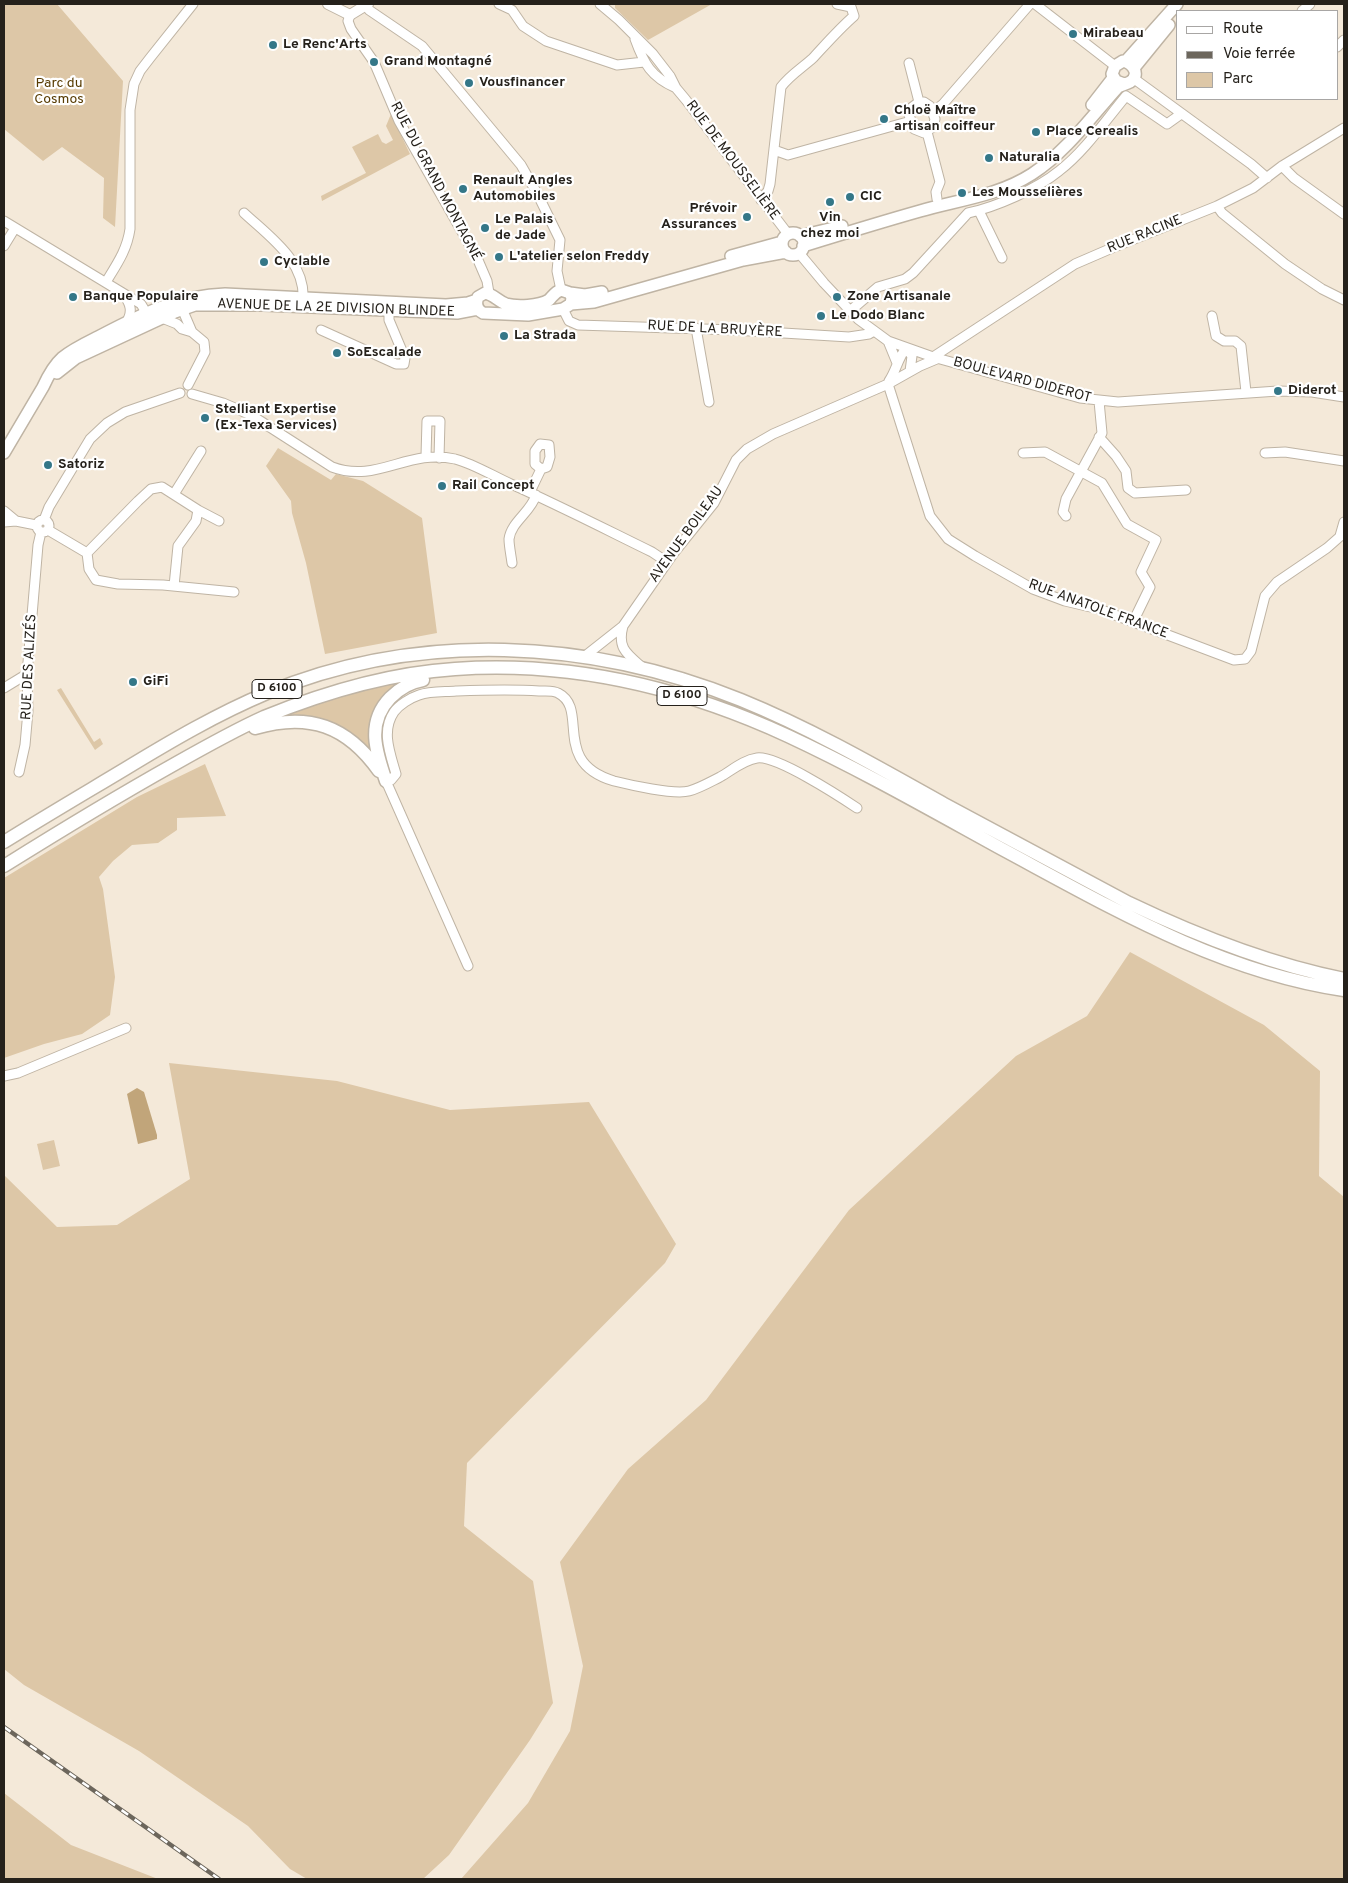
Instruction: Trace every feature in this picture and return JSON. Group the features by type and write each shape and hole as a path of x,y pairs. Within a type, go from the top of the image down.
{"main road":[{"path":"801,245 986,195 1033,174 1056,155 1177,4"},
{"path":"785,243 792,255 801,245 937,200 994,184 1019,174 1031,167 1060,142 1176,17"},
{"path":"566,299 528,315 500,312 483,313 477,305 481,294 489,293 504,304 527,305 593,294 785,243 792,233 801,245"},
{"name":"AVENUE DE LA 2E DIVISION BLINDEE","path":"179,309 202,295 212,294 303,302 389,306 477,305"},
{"name":"AVENUE DE LA 2E DIVISION BLINDEE","path":"43,387 67,365 146,314 195,306 303,302"},
{"path":"4,453 48,376 63,358 75,349 146,314"},
{"name":"D 6100","path":"4,842 159,748 219,715 269,692 335,671 411,655 477,649 524,649 585,656 642,667 696,683 742,700 799,726 1129,903 1171,923 1256,956 1301,969 1344,978"},
{"name":"D 6100","path":"4,866 215,741 288,708 380,680 452,669 541,669 627,681 660,689 725,711 786,735 852,768 1143,924 1218,956 1279,977 1344,990"},
{"path":"386,781 377,754 374,729 384,704 396,692 406,685 420,680 541,669"},
{"path":"215,741 278,722 294,720 315,723 330,728 348,738 371,760 386,781"},
{"path":"4,831 50,814"}],"street":[{"path":"106,282 126,250 130,229 130,110 134,84 150,58 193,4"},
{"path":"328,4 350,15 367,4 369,10 422,46 521,165 560,240 557,272 566,299"},
{"path":"499,4 512,10 523,26 546,41 617,65 644,62"},
{"name":"RUE DE MOUSSELIÈRE","path":"600,4 653,54 670,76 676,88 760,200 785,243"},
{"path":"760,200 768,191 770,184 781,87 790,76 811,59 854,16 851,7 837,4"},
{"path":"933,112 943,104 1030,4"},
{"path":"1035,4 1124,72 1251,164 1267,178"},
{"name":"RUE DU GRAND MONTAGNÉ","path":"350,15 348,21 351,28 374,62 403,128 478,260 487,281 489,293"},
{"name":"RUE DE MOUSSELIÈRE","path":"634,36 648,69 663,83 676,88"},
{"path":"909,63 919,102"},
{"path":"850,311 878,287 905,279 913,273 968,213 979,211 1022,194 1058,172 1078,154 1126,96 1167,124 1181,114"},
{"path":"919,102 927,103 933,112 935,123 931,130 927,132 917,131 911,121 909,111 913,104 919,102"},
{"path":"774,150 788,155 911,121"},
{"name":"RUE RACINE","path":"910,371 939,358 950,346 1075,264 1217,206 1252,188 1282,166 1344,128"},
{"path":"927,132 940,182 936,192 937,200"},
{"path":"1282,166 1294,178 1340,205 1344,214"},
{"path":"1217,206 1222,213 1285,264 1322,289 1344,300"},
{"path":"979,211 1002,258"},
{"path":"244,213 286,250 292,258 302,284 303,302"},
{"path":"4,221 120,290 146,314 177,324 182,329 192,332"},
{"path":"4,246 15,228"},
{"name":"BOULEVARD DIDEROT","path":"801,245 850,311 874,332 888,341 939,358 1080,398 1118,402 1246,392 1295,391 1344,397"},
{"name":"RUE DE LA BRUYÈRE","path":"566,299 569,321 578,325 696,328 849,337 874,332"},
{"path":"322,330 396,364 404,364 405,358 389,320 389,306"},
{"path":"177,324 179,309"},
{"path":"179,309 192,332 204,342 205,352 188,385 181,388 180,393 184,398 190,397 192,394"},
{"path":"1212,316 1216,336 1224,341 1235,341 1241,346 1246,392"},
{"path":"696,328 709,402"},
{"path":"888,341 897,364"},
{"path":"939,358 950,346"},
{"path":"888,384 906,348 912,356 910,371"},
{"name":"AVENUE BOILEAU","path":"585,656 623,626 667,562 714,503 736,460 747,448 773,434 888,384 910,371"},
{"name":"RUE ANATOLE FRANCE","path":"888,384 930,516 948,539 1033,588 1066,601 1099,609 1234,660 1245,658 1251,650 1265,596 1277,582 1327,548 1342,534"},
{"path":"188,385 192,389 192,394"},
{"name":"RUE DES ALIZÉS","path":"19,772 25,745 28,710 27,674 38,545 49,507 90,439 108,423 125,412 180,393"},
{"path":"192,394 223,402 251,415 332,468 344,472 370,472 426,456 455,459 533,494 652,552 667,562"},
{"path":"1066,516 1063,512 1066,499 1102,433 1099,401"},
{"path":"426,456 427,421 440,421 439,458"},
{"path":"1100,438 1126,471 1128,488 1135,493 1186,490"},
{"path":"174,494 201,451"},
{"path":"1023,453 1045,452 1102,483 1127,524 1156,540 1141,572 1150,587 1133,622"},
{"path":"1266,453 1285,452 1344,461"},
{"path":"512,563 509,538 513,528 533,505 533,494 541,469"},
{"path":"87,553 151,489 162,487 198,510 220,521"},
{"path":"174,586 178,546 196,521 198,510"},
{"path":"4,511 16,520 42,527 87,553"},
{"path":"4,522 16,520"},
{"path":"1342,534 1344,522"},
{"path":"87,553 89,570 96,580 118,584 174,586 234,592"},
{"path":"623,626 621,639 624,651 642,667"},
{"path":"4,688 27,674"},
{"path":"468,966 386,781 391,780 396,774 387,738 388,724 395,711 405,702 418,695 430,692 503,689 558,692 566,700 572,711 575,747 581,761 595,773 614,781 677,792 688,791 702,786 745,762 758,758 769,760 810,778 857,808"},
{"path":"4,1076 18,1073 126,1028"}],"green space":[{"name":"Parc du Cosmos","path":"4,4 57,4 123,81 115,227 103,218 104,178 62,147 43,161 4,129"},
{"path":"615,4 712,4 648,40 615,8"},
{"path":"391,114 410,154 322,201 321,196 366,173 352,147 378,134 382,142 386,144 393,140 386,126"},
{"path":"278,448 331,480 336,474 363,481 422,518 437,633 325,654 306,563 292,513 291,501 266,466"},
{"path":"404,681 392,690 373,755 365,746 282,718 349,693"},
{"path":"61,688 94,742 100,738 103,744 95,750 57,690"},
{"path":"205,764 226,816 177,818 177,830 158,843 132,845 113,861 99,877 103,889 115,977 110,1015 82,1034 44,1044 4,1058 4,878 137,797"},
{"path":"1130,952 1264,1025 1320,1071 1319,1176 1344,1197 1344,1879 461,1879 528,1803 570,1731 583,1666 560,1562 628,1469 706,1400 849,1210 1016,1056 1087,1016"},
{"path":"169,1063 337,1081 450,1110 589,1102 676,1244 665,1263 467,1463 464,1526 533,1581 553,1703 530,1740 449,1855 423,1879 307,1879 290,1869 248,1826 139,1751 24,1685 4,1669 4,1175 57,1227 117,1225 190,1179"},
{"path":"54,1140 60,1166 43,1170 37,1144"},
{"path":"4,1793 71,1845 158,1879 4,1879"}],"shaded area":[{"path":"137,1088 144,1092 157,1135 157,1139 138,1144 127,1094"}],"railway":[{"path":"4,1727 219,1879"}],"place":[{"name":"Mirabeau","path":"1073,34"},
{"name":"Le Renc'Arts","path":"273,45"},
{"name":"Grand Montagné","path":"374,62"},
{"name":"Vousfinancer","path":"469,83"},
{"name":"Chloë Maître artisan coiffeur","path":"884,119"},
{"name":"Place Cerealis","path":"1036,132"},
{"name":"Naturalia","path":"989,158"},
{"name":"Renault Angles Automobiles","path":"463,189"},
{"name":"Les Mousselières","path":"962,193"},
{"name":"CIC","path":"850,197"},
{"name":"Vin chez moi","path":"830,202"},
{"name":"Prévoir Assurances","path":"747,217"},
{"name":"Le Palais de Jade","path":"485,228"},
{"name":"L'atelier selon Freddy","path":"499,257"},
{"name":"Cyclable","path":"264,262"},
{"name":"Banque Populaire","path":"73,297"},
{"name":"Zone Artisanale","path":"837,297"},
{"name":"Le Dodo Blanc","path":"821,316"},
{"name":"La Strada","path":"504,336"},
{"name":"SoEscalade","path":"337,353"},
{"name":"Diderot","path":"1278,391"},
{"name":"Stelliant Expertise (Ex-Texa Services)","path":"205,418"},
{"name":"Satoriz","path":"48,465"},
{"name":"Rail Concept","path":"442,486"},
{"name":"GiFi","path":"133,682"}]}
